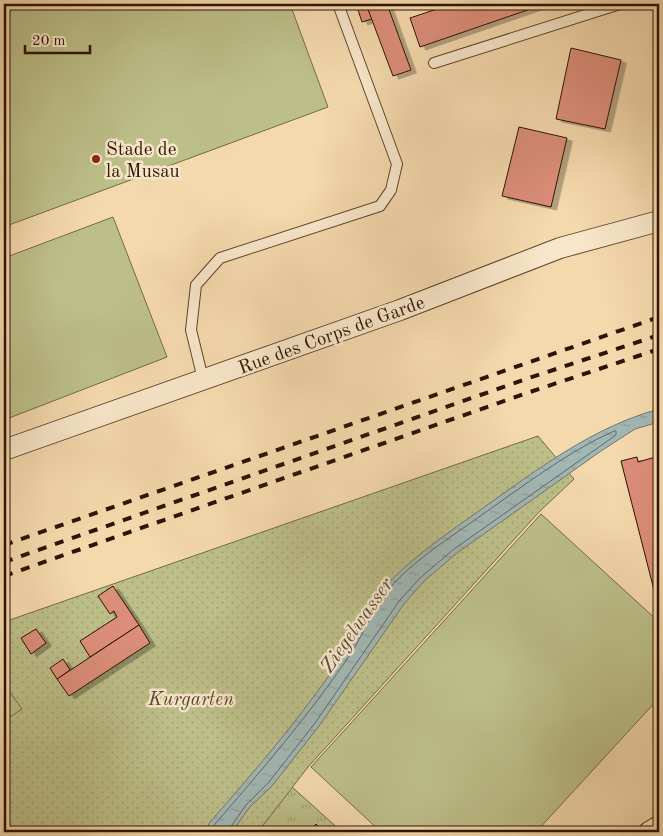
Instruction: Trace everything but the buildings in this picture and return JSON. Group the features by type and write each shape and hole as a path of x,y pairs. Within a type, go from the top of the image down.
{"street":[{"name":"Rue des Corps de Garde","path":"4,450 400,310 560,248 659,221"},
{"path":"649,832 659,826"}],"lane":[{"path":"203,379 191,330 196,285 220,258 380,206 391,190 397,164 338,4"},
{"path":"434,63 620,4"}],"green space":[{"name":"Stade de la Musau","path":"4,4 290,4 328,107 9,225 4,211"},
{"path":"113,217 167,357 4,420 4,258"},
{"name":"Kurgarten","path":"538,436 574,479 539,512 308,767 258,832 4,832 4,622"},
{"path":"541,514 659,622 659,698 536,832 381,832 311,767"},
{"path":"4,684 22,709 4,721"},
{"path":"291,786 342,832 258,832"}],"water":[{"path":"659,409 659,422 635,429 601,451 457,553 424,581 404,604 319,726 272,786 249,808 232,832 204,832 210,822 308,704 346,651 373,602 392,579 429,547 545,464 611,427"}],"railway":[{"path":"4,545 659,317"},
{"path":"4,562 526,379 659,335"},
{"path":"4,576 530,392 659,349"}],"place":[{"name":"Stade de la Musau","path":"96,159"}],"water label":[{"name":"Ziegelwasser","path":"356,625"}]}
